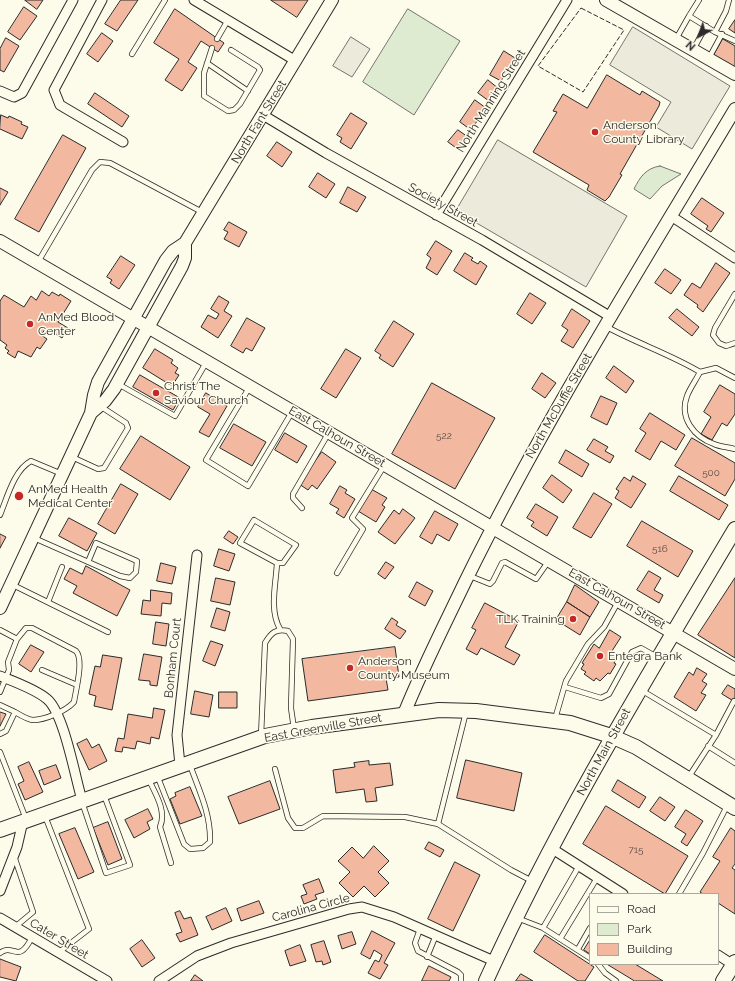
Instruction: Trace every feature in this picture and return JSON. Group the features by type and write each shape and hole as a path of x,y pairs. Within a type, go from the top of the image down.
{"main road":[{"name":"North Main Street","path":"486,981 494,961 551,848 611,736 735,529"},
{"name":"East Greenville Street","path":"0,830 151,775 261,738 295,731 439,710 466,711 570,723 611,736 636,747 732,805"},
{"path":"723,981 734,964"}],"street":[{"path":"0,91 14,97 22,93 73,0"},
{"path":"102,0 54,90 60,105 123,142"},
{"path":"194,0 296,61"},
{"name":"North Fant Street","path":"95,409 94,394 98,382 166,260 173,251 185,243 332,0"},
{"name":"North Manning Street","path":"436,215 567,0"},
{"path":"606,0 735,74"},
{"name":"North McDuffie Street","path":"404,714 468,575 530,456 608,321 735,109"},
{"name":"Society Street","path":"263,115 436,215 608,321"},
{"path":"671,216 735,258"},
{"name":"East Calhoun Street","path":"0,241 674,632 735,669"},
{"name":"North Fant Street","path":"0,608 62,474 95,409 105,401 117,383 147,326 182,266 185,258 185,243"},
{"name":"Bonham Court","path":"184,764 177,735 197,554"},
{"path":"3,677 46,698 57,712 82,800"},
{"path":"0,891 14,856 24,821"},
{"path":"551,848 597,878 612,891"},
{"name":"Carolina Circle","path":"160,981 197,956 230,943 349,909 362,907 420,928 494,961"},
{"name":"Cater Street","path":"0,918 107,981"},
{"path":"719,956 734,964"}],"lane":[{"path":"132,54 165,0"},
{"path":"676,40 699,0"},
{"path":"715,32 726,11 729,0"},
{"path":"690,16 715,32 735,41"},
{"path":"218,39 228,20"},
{"path":"693,50 706,26"},
{"path":"709,58 722,34"},
{"path":"212,48 202,85 204,96 209,101 228,111 234,110 248,91 260,70 258,67 231,50"},
{"path":"207,63 248,91"},
{"path":"38,263 92,170 100,162 110,163 204,213"},
{"path":"735,294 715,328 713,335 719,343 726,346 735,343"},
{"path":"608,321 636,343 675,357 700,372"},
{"path":"117,383 175,416 207,361"},
{"path":"735,378 712,367 700,372 687,397 685,416 690,428 700,438 714,444 735,449"},
{"path":"250,386 206,460 248,486 292,411"},
{"path":"71,456 98,469 104,468 110,461 128,428 126,422 95,409"},
{"path":"302,508 293,498 293,494 329,432"},
{"path":"0,515 15,480 26,463 31,461 38,462 62,474"},
{"path":"337,574 363,529 352,518 385,465"},
{"path":"254,520 296,545 283,563 277,563 240,543 254,520"},
{"path":"33,537 88,562 120,576 130,578 136,572 137,561 96,543 88,562"},
{"path":"468,575 490,584 502,563 505,562 536,580 549,560"},
{"path":"277,563 274,606 275,620 280,629"},
{"path":"48,602 62,567"},
{"path":"11,584 108,632"},
{"path":"555,721 564,687 588,644 604,627 618,600"},
{"path":"0,692 3,677 9,670 8,662 17,640 26,628 32,628 76,651 79,655 80,662 77,685 74,702 70,706 46,717 32,720 0,705"},
{"path":"261,738 265,643 270,633 280,629 288,631 293,639 291,708 295,731"},
{"path":"0,630 17,640"},
{"path":"564,687 601,698 609,694 632,652 641,648 658,658"},
{"path":"42,670 77,685"},
{"path":"640,689 716,734"},
{"path":"687,778 716,734 734,701"},
{"path":"438,824 466,711"},
{"path":"0,734 6,731 16,712"},
{"path":"708,746 735,763"},
{"path":"0,752 24,821"},
{"path":"151,775 184,844 190,849 203,848 210,842 211,828 207,811 184,764"},
{"path":"275,769 288,818 297,829 303,828 323,816 405,817 438,824 511,870 534,882"},
{"path":"151,775 163,820 160,827 171,863"},
{"path":"82,800 106,873 130,865 103,793"},
{"path":"680,893 732,805"},
{"path":"44,814 89,929 58,953"},
{"path":"14,856 33,912 15,927"},
{"path":"543,928 579,866"},
{"path":"560,939 597,878"},
{"path":"516,917 543,928 589,957"},
{"path":"420,928 415,943 418,951 458,972 461,975 461,981"},
{"path":"578,949 589,930"},
{"path":"427,957 436,935"},
{"path":"0,953 7,950 18,952 22,951 32,937"},
{"path":"599,965 605,973 616,981"}],"green space":[{"path":"408,9 460,41 414,115 363,82"},
{"path":"660,166 681,174 662,186 650,199 634,189 647,171"}],"shaded area":[{"path":"633,27 730,86 692,149 656,127 671,102 610,65"},
{"path":"351,37 370,49 352,77 333,66"},
{"path":"498,140 627,216 586,287 456,211"}],"building":[{"path":"25,0 43,0 37,9"},
{"path":"121,0 138,0 117,31 105,24"},
{"path":"271,0 308,0 297,17"},
{"path":"24,7 37,16 20,40 8,32"},
{"path":"175,9 224,43 218,52 201,41 188,62 197,68 182,91 165,80 179,59 154,43"},
{"path":"735,20 735,33 729,29"},
{"path":"102,33 113,41 98,62 87,54"},
{"path":"6,38 19,46 4,72 0,70 0,49"},
{"path":"723,39 735,46 735,67 714,55"},
{"path":"504,51 515,58 501,81 490,75"},
{"name":"Anderson County Library","path":"607,75 640,95 642,91 660,102 620,174 622,175 605,201 587,190 589,185 533,152 557,112 553,111 563,94 587,108"},
{"path":"488,80 499,89 489,101 478,93"},
{"path":"95,93 129,116 122,127 88,104"},
{"path":"475,100 486,108 471,130 460,122"},
{"path":"351,113 367,123 351,149 340,142 342,138 337,135"},
{"path":"1,115 8,118 9,116 22,122 21,124 28,127 22,139 0,129"},
{"path":"458,130 468,137 459,150 448,142"},
{"path":"63,135 86,148 39,232 15,219"},
{"path":"277,142 292,152 282,167 267,156"},
{"path":"318,173 335,184 326,198 309,187"},
{"path":"348,187 366,197 357,212 340,203"},
{"path":"0,188 8,192 0,205"},
{"path":"702,198 724,213 711,232 706,229 708,226 691,214"},
{"path":"229,222 247,232 239,247 224,239 228,232 224,230"},
{"path":"436,241 452,251 437,275 426,268 431,258 427,255"},
{"path":"465,253 473,258 471,260 478,264 480,261 487,266 476,285 454,271"},
{"path":"121,256 135,265 119,289 110,283 112,280 107,277"},
{"path":"716,263 730,273 703,312 697,307 698,305 684,295 692,283 700,288"},
{"path":"665,269 681,280 671,294 655,283"},
{"name":"AnMed Blood Center","path":"42,291 49,296 52,292 59,296 60,294 71,301 58,322 68,328 62,338 46,328 41,335 47,339 40,349 37,347 31,357 18,351 15,358 7,353 9,351 5,348 7,345 0,340 0,301 4,295 24,307 31,296 36,300"},
{"path":"530,293 546,303 532,324 517,314"},
{"path":"219,296 229,302 224,311 232,316 218,338 201,327 208,315 216,319 219,314 211,309"},
{"path":"572,309 590,321 573,348 561,341 568,330 562,326"},
{"path":"677,309 699,327 692,336 669,318"},
{"path":"247,318 265,328 252,351 246,348 243,353 231,346"},
{"path":"394,321 414,334 393,367 379,358 381,355 375,351"},
{"path":"155,349 173,360 171,363 178,368 175,373 179,375 172,386 143,368"},
{"path":"346,349 361,358 336,398 321,389"},
{"path":"614,366 634,381 626,393 606,378"},
{"path":"542,373 556,383 545,398 532,389"},
{"name":"Christ The Saviour Church","path":"140,375 180,398 173,410 133,387"},
{"path":"432,383 495,418 455,489 392,454"},
{"path":"720,385 735,394 735,414 727,426 722,423 712,440 701,434 711,417 704,412"},
{"path":"206,393 227,406 209,437 199,432 210,414 198,407"},
{"path":"601,396 617,403 607,425 591,417"},
{"path":"650,413 685,435 676,450 661,441 650,460 635,451 646,433 640,429"},
{"path":"234,424 266,442 252,466 220,448"},
{"path":"285,433 307,446 297,463 275,450"},
{"path":"141,436 190,467 170,500 120,469"},
{"path":"692,438 735,463 735,479 725,496 675,466"},
{"path":"594,439 608,447 605,451 614,456 610,463 587,450"},
{"path":"566,450 589,464 582,477 559,463"},
{"path":"322,452 336,462 317,489 312,485 308,490 299,484"},
{"path":"552,475 572,490 563,503 543,488"},
{"path":"633,476 646,484 631,508 615,498 619,491 616,489 624,477 630,481"},
{"path":"679,476 728,505 719,520 670,491"},
{"path":"121,484 138,494 115,534 98,524"},
{"path":"340,486 347,490 345,493 355,499 344,518 336,513 339,509 330,504"},
{"path":"371,489 387,498 382,505 385,507 376,522 358,511"},
{"path":"594,493 612,504 591,538 573,528"},
{"path":"536,504 558,517 547,536 531,526 534,522 527,518"},
{"path":"403,509 415,518 395,544 378,532 394,510 399,514"},
{"path":"435,511 458,524 449,541 437,534 432,544 420,537"},
{"path":"69,518 97,533 87,551 59,536"},
{"path":"642,521 693,551 678,577 627,546"},
{"path":"229,531 238,537 233,544 224,538"},
{"path":"0,534 6,537 0,548"},
{"path":"219,549 235,554 229,571 214,566"},
{"path":"386,562 394,567 385,579 378,574"},
{"path":"161,563 176,567 172,584 157,581"},
{"path":"86,566 130,590 117,616 73,593 77,586 64,579 70,568 82,574"},
{"path":"649,571 661,578 654,590 663,595 659,603 637,590"},
{"path":"216,578 235,582 230,605 211,601"},
{"path":"735,578 735,658 698,635"},
{"path":"417,582 433,591 425,606 409,597"},
{"path":"575,585 599,602 590,617 567,602"},
{"path":"151,590 172,593 171,604 162,603 161,616 141,614 143,600 150,601"},
{"name":"TLK Training","path":"567,602 590,617 580,635 556,620"},
{"path":"485,603 519,621 505,647 520,655 514,665 481,648 477,655 466,649 476,630 472,628"},
{"path":"217,608 230,612 225,631 211,627"},
{"path":"392,618 398,622 396,625 406,631 400,639 385,629"},
{"path":"156,622 169,624 166,646 153,644"},
{"name":"Entegra Bank","path":"610,630 621,637 610,654 617,658 614,663 616,664 610,674 608,673 600,681 596,678 594,681 584,674 586,672 581,669 584,664 582,663 594,644 599,648"},
{"path":"211,641 223,645 215,666 203,661"},
{"path":"31,645 44,652 31,672 19,664"},
{"name":"Anderson County Museum","path":"395,647 399,677 386,678 388,690 308,701 302,659"},
{"path":"144,654 162,657 157,686 150,685 150,681 139,680"},
{"path":"103,655 122,658 112,710 94,706 96,696 89,694 95,666 100,667"},
{"path":"697,668 707,674 702,681 707,684 701,693 706,695 696,711 674,697 689,672 693,675"},
{"path":"728,685 735,689 735,702 722,694"},
{"path":"195,691 213,695 209,717 191,714"},
{"path":"219,692 237,692 237,708 219,708"},
{"path":"154,708 165,710 159,739 151,737 150,744 137,741 135,749 123,747 122,752 115,751 118,738 124,739 128,714 152,718"},
{"path":"0,712 6,714 0,726"},
{"path":"87,739 92,748 99,744 107,761 89,770 77,744"},
{"path":"466,760 522,773 514,811 457,798"},
{"path":"369,761 369,765 390,763 393,785 375,788 377,801 366,802 364,789 336,793 333,770 355,767 354,763"},
{"path":"29,762 43,792 25,800 18,784 24,781 18,767"},
{"path":"56,765 61,778 44,785 39,771"},
{"path":"618,780 646,797 639,808 612,791"},
{"path":"270,781 280,809 239,824 228,797"},
{"path":"190,787 202,816 180,824 170,799 176,796 175,793"},
{"path":"660,797 675,807 665,821 650,811"},
{"path":"606,806 688,856 666,893 663,893 583,844"},
{"path":"148,809 153,819 147,822 150,829 134,838 125,820"},
{"path":"686,810 703,821 687,846 681,842 686,834 675,827"},
{"path":"108,822 122,859 108,865 93,828"},
{"path":"75,828 94,872 78,879 59,834"},
{"path":"731,828 735,831 735,864 732,868 735,870 735,914 719,904 719,893 700,892 720,861 713,857"},
{"path":"429,842 444,850 440,857 425,849"},
{"path":"374,846 389,861 378,872 389,883 375,897 364,886 353,897 339,883 350,872 338,861 352,847 363,858"},
{"path":"455,862 480,875 453,931 428,919"},
{"path":"319,879 324,892 315,895 317,899 304,904 301,896 307,894 303,885"},
{"path":"259,901 264,913 241,921 237,909"},
{"path":"226,908 232,921 212,930 206,917"},
{"path":"180,911 184,919 191,917 198,935 180,942 176,934 182,932 175,913"},
{"path":"372,931 395,943 384,963 388,965 380,979 368,973 375,960 379,962 382,955 374,950 370,959 361,954"},
{"path":"352,932 356,944 342,949 338,936"},
{"path":"545,935 594,967 585,981 578,981 534,952"},
{"path":"142,940 155,958 142,967 130,949"},
{"path":"324,941 331,962 323,965 322,961 316,962 311,945"},
{"path":"589,942 589,953 584,950"},
{"path":"300,945 306,961 290,966 285,951"},
{"path":"0,959 21,967 16,981 0,977"},
{"path":"609,965 637,965 663,981 635,981"},
{"path":"429,966 451,977 449,981 422,981"},
{"path":"521,974 533,981 516,981"},
{"path":"195,975 203,981 191,981"}],"fence":[{"path":"581,8 624,30 583,92 538,66 581,8"}],"place":[{"name":"Anderson County Library","path":"595,132"},
{"name":"AnMed Blood Center","path":"30,324"},
{"name":"Christ The Saviour Church","path":"156,393"},
{"name":"AnMed Health Medical Center","path":"19,496"},
{"name":"TLK Training","path":"573,619"},
{"name":"Entegra Bank","path":"600,656"},
{"name":"Anderson County Museum","path":"350,668"}]}
